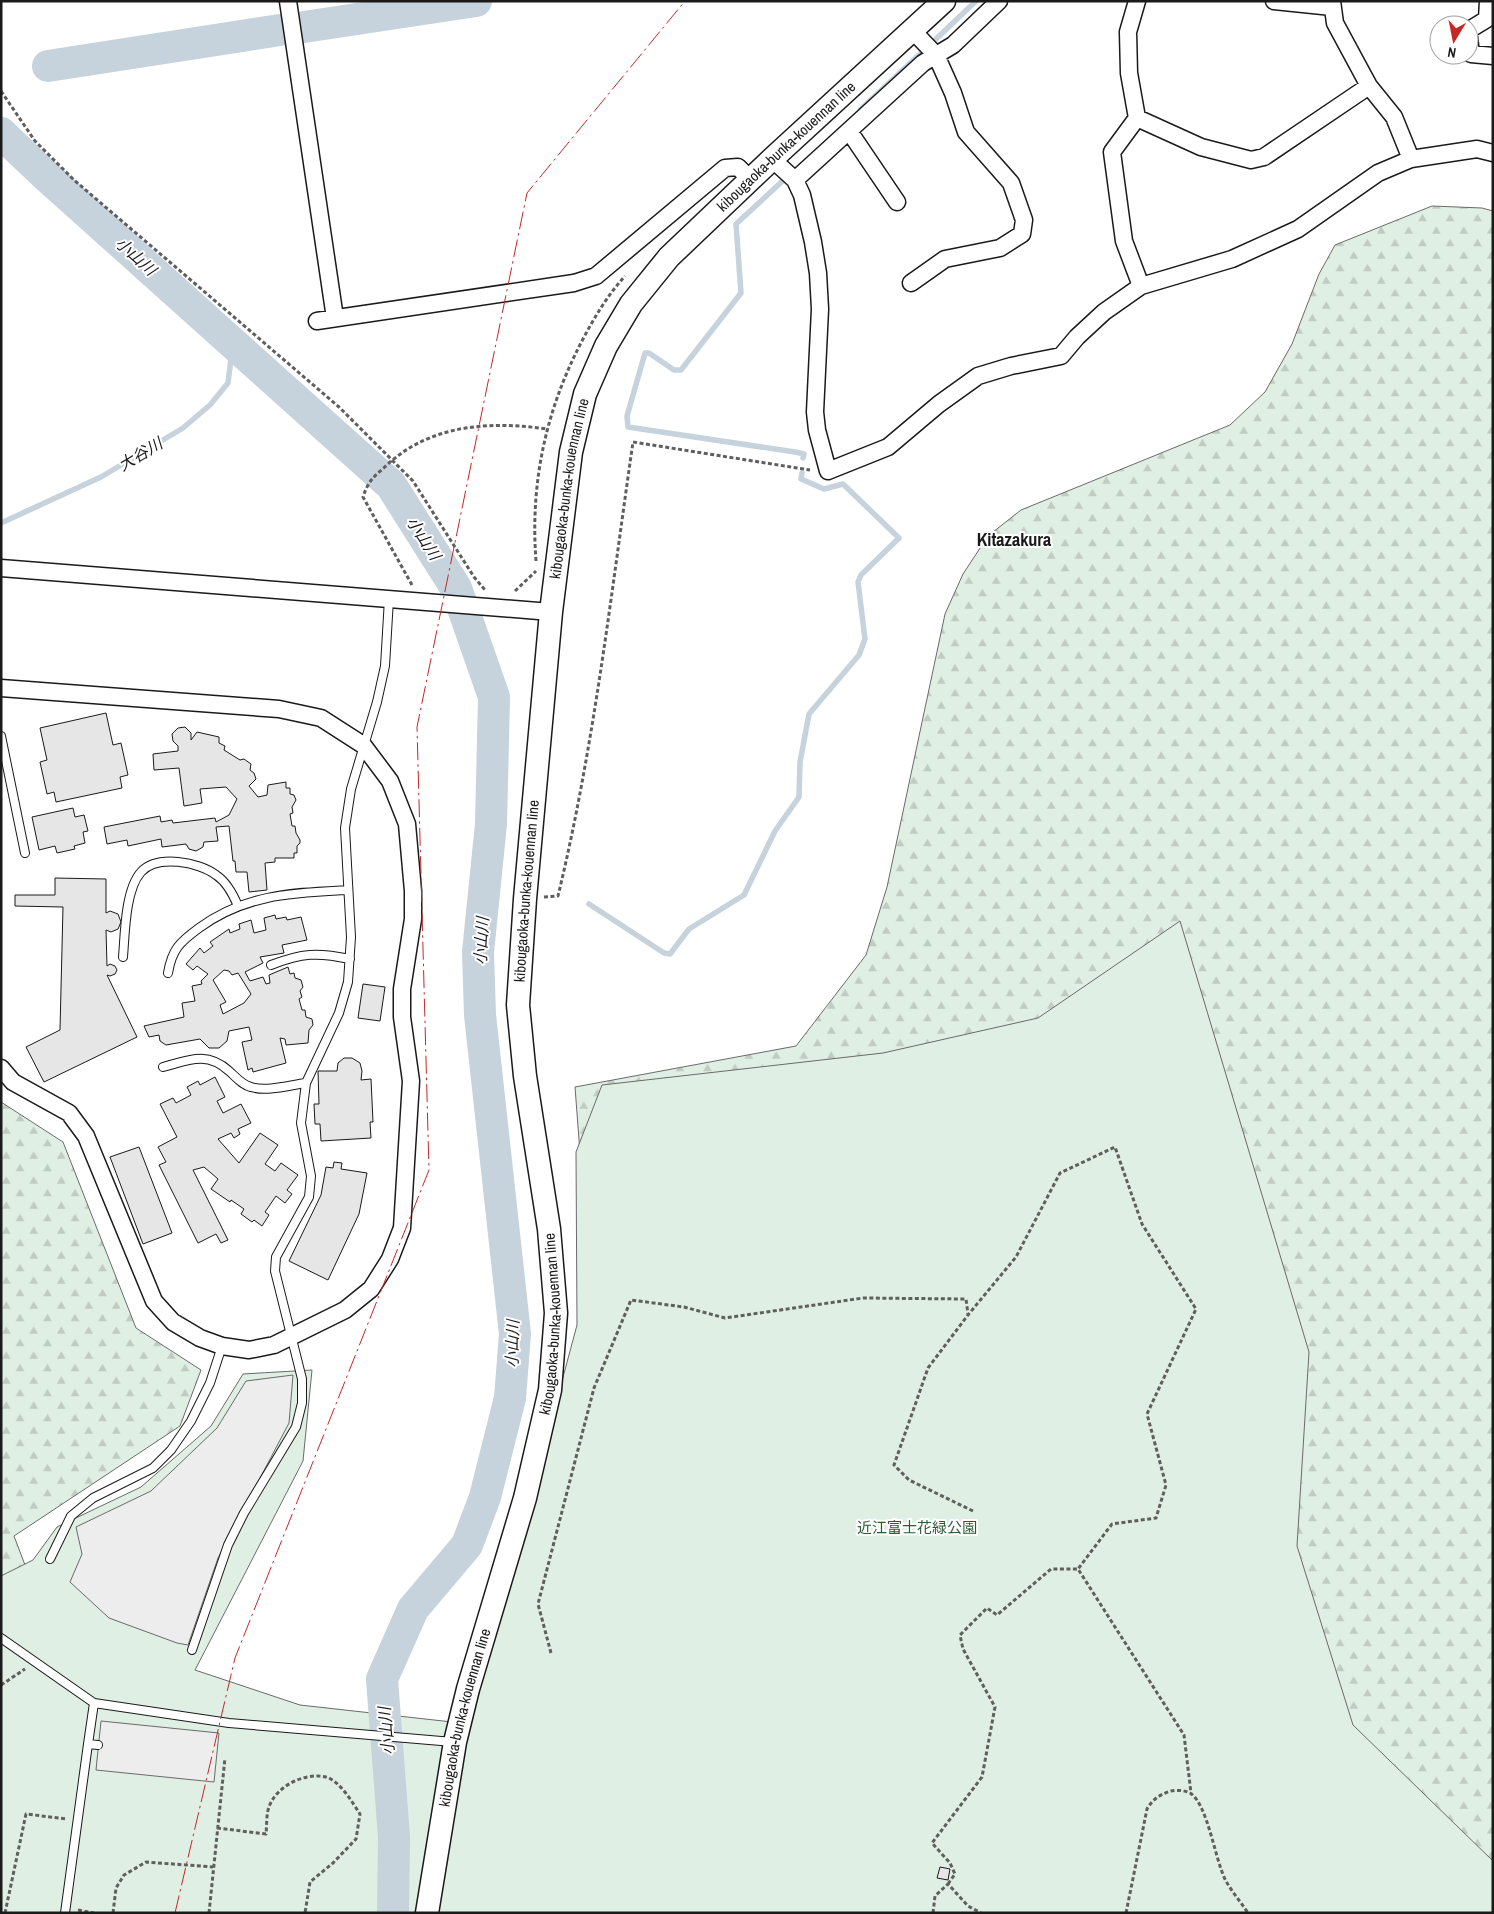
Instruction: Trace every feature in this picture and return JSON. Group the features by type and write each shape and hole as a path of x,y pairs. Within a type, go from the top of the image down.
{"main road":[{"name":"kibougaoka-bunka-kouennan line","path":"427,1913 455,1742 468,1689 525,1498 550,1390 555,1303 549,1229 525,1076 518,1005 525,899 551,612 571,452 586,394 606,346 631,304 669,257 750,179 944,1"}],"street":[{"path":"288,1 335,318"},
{"path":"795,180 923,63 953,45 999,1"},
{"path":"1137,1 1128,32 1129,73 1137,118 1112,152 1124,241 1141,286"},
{"path":"1274,1 1332,4 1335,23 1369,86 1394,117 1411,158"},
{"path":"1479,24 1487,19 1488,1"},
{"path":"911,283 945,259 1000,248 1022,234 1024,220 1011,184 966,132 953,93 936,55 912,30"},
{"path":"1479,55 1493,56"},
{"path":"1137,118 1201,147 1251,160 1264,157 1369,86"},
{"path":"849,130 897,202"},
{"path":"772,159 795,180 802,195 818,273 820,309 815,412 817,430 828,471 888,447 939,404 978,376 1011,366 1061,356 1077,337 1104,312 1141,286 1232,259 1298,229 1378,173 1411,158 1477,148 1493,153"},
{"path":"317,321 574,283 596,276 726,168 738,167 750,179"},
{"path":"1,568 551,612"},
{"path":"1,688 279,710 321,718 363,745 390,781 408,824 413,891 413,919 402,989 402,1017 411,1081 402,1228 390,1259 370,1289 345,1310 274,1345 249,1350 222,1346 200,1338 173,1322 154,1301 86,1136 69,1113 13,1082 1,1068"}],"lane":[{"path":"192,1650 228,1545 244,1513 296,1427 302,1403 302,1379 275,1271 276,1257 308,1197 311,1176 301,1123 306,1083 339,1013 348,982 351,937 345,828 351,789 377,702 385,666 389,599"},
{"path":"1,736 25,853"},
{"path":"123,957 127,906 141,872 156,862 177,862 200,866 217,875 231,889 238,906"},
{"path":"168,973 171,957 182,941 208,922 238,906 260,899 298,892 348,890"},
{"path":"271,965 306,954 328,954 350,959"},
{"path":"163,1067 194,1059 208,1058 222,1064 242,1082 252,1088 306,1083"},
{"path":"50,1559 71,1516 93,1498 153,1468 171,1450 191,1421 210,1383 222,1346"},
{"path":"1,1638 94,1703 229,1723 455,1742"},
{"path":"65,1911 94,1703"},
{"path":"88,1744 98,1745"}],"path":[{"path":"1,91 35,140 74,180 339,407 413,481 474,577 486,591 493,592"},
{"path":"413,601 412,583 363,497 368,482 401,452 422,441 452,430 489,426 519,426 547,430"},
{"path":"525,899 558,896 569,850 587,757 633,442 803,469 828,471"},
{"path":"512,592 517,590"},
{"path":"973,1511 909,1480 894,1465 928,1368 968,1315 1016,1258 1060,1173 1115,1147 1142,1224 1196,1308 1147,1414 1166,1485 1156,1518 1112,1524 1078,1569"},
{"path":"551,1653 538,1604 594,1388 631,1300 684,1307 726,1318 864,1298 966,1299 968,1315"},
{"path":"933,1913 935,1896 948,1884 955,1874 950,1863 932,1843 982,1777 995,1706 963,1650 960,1634 987,1608 997,1615 1051,1569 1078,1569"},
{"path":"1078,1569 1184,1736 1191,1794 1199,1805 1208,1825 1226,1882 1248,1913"},
{"path":"1,1685 36,1662"},
{"path":"209,1913 225,1758"},
{"path":"217,1828 266,1834 269,1806 279,1791 303,1777 327,1777 344,1790 360,1814 356,1839 334,1863 310,1882 305,1913"},
{"path":"1126,1913 1147,1809 1151,1802 1170,1791 1180,1790 1191,1794"},
{"path":"6,1913 26,1814 78,1820"},
{"path":"114,1913 116,1888 124,1875 146,1862 213,1867"},
{"path":"948,1884 968,1906 981,1913"},
{"path":"65,1911 94,1913"}],"green space":[{"path":"1432,206 1482,208 1493,211 1493,1913 451,1913 593,1323 575,1087 796,1046 866,955 887,887 945,614 963,574 988,536 1021,510 1230,425 1265,392 1292,344 1319,274 1335,245"},
{"name":"近江富士花緑公園","path":"1180,921 1309,1352 1297,1546 1353,1725 1493,1861 1493,1913 1,1913 1,1576 33,1560 57,1527 141,1487 211,1426 243,1374 312,1370 303,1461 195,1670 300,1705 470,1724 577,1325 576,1152 602,1085 883,1053 1038,1018"},
{"path":"1,1102 63,1142 136,1328 201,1370 180,1426 14,1536 25,1565 16,1913 1,1913"}],"shaded area":[{"path":"293,1375 289,1423 218,1558 188,1645 177,1643 109,1618 70,1582 82,1554 76,1527 151,1491 217,1428 246,1381"},
{"path":"101,1721 219,1733 214,1782 96,1770"}],"building":[{"path":"106,713 113,745 121,743 128,775 120,777 122,788 56,802 54,792 47,794 40,762 47,760 40,728"},
{"path":"185,727 191,733 191,740 197,732 219,737 219,743 225,746 224,750 240,760 244,759 251,764 250,770 254,773 256,779 249,786 258,797 267,795 268,785 286,782 286,788 290,788 290,794 294,795 296,800 292,807 293,813 290,814 292,826 295,826 300,843 297,846 297,853 294,853 294,858 275,858 275,862 265,863 267,890 249,892 247,872 236,872 229,826 216,827 218,841 204,842 203,847 196,851 189,849 186,844 162,847 161,839 128,846 127,840 107,844 104,827 160,816 161,822 172,820 173,823 215,818 216,822 229,815 237,799 226,787 200,789 202,803 184,806 179,768 154,770 153,754 178,751 178,746 173,741 172,734 178,728"},
{"path":"73,808 75,817 84,815 88,831 83,832 85,843 74,846 75,849 57,853 55,846 39,850 32,817"},
{"path":"55,878 106,879 106,913 110,911 118,914 121,922 118,929 111,932 106,930 107,966 110,964 115,966 117,970 115,974 107,975 137,1037 44,1082 26,1047 60,1030 63,907 15,906 15,895 55,895"},
{"path":"275,915 276,919 286,917 287,920 301,917 307,940 282,945 284,953 260,957 263,963 245,972 250,981 263,977 266,984 270,983 269,975 288,967 290,974 294,973 295,978 301,980 303,987 300,991 302,997 299,999 302,1010 305,1010 306,1017 312,1019 313,1025 309,1030 308,1043 286,1045 285,1039 280,1038 286,1063 253,1072 252,1068 248,1070 242,1042 252,1040 249,1027 229,1031 227,1041 219,1048 209,1048 200,1039 166,1045 160,1041 159,1035 149,1037 144,1026 184,1017 182,1003 195,1001 192,986 202,984 201,981 208,974 197,966 193,970 186,964 200,948 204,953 213,946 210,942 229,929 230,933 240,929 239,924 251,920 254,933 266,930 264,918","holes":["224,970 229,971 232,975 238,973 251,994 244,1003 223,1014 220,1005 226,1002 213,980"]},
{"path":"363,984 385,987 380,1021 358,1018"},
{"path":"344,1058 352,1058 360,1063 362,1071 361,1080 371,1079 373,1122 370,1122 371,1138 321,1141 320,1124 315,1124 314,1104 319,1104 318,1071 337,1071 338,1063"},
{"path":"215,1077 225,1097 217,1101 223,1113 241,1104 251,1123 238,1129 240,1134 234,1138 231,1133 218,1139 239,1163 260,1133 278,1145 265,1164 275,1171 281,1163 298,1175 287,1190 292,1194 285,1203 276,1196 265,1212 269,1215 262,1226 241,1214 244,1209 211,1189 218,1179 204,1167 193,1170 228,1240 221,1243 216,1234 198,1243 159,1165 166,1162 158,1147 177,1137 160,1104 173,1098 176,1103 191,1095 187,1087 198,1081 200,1085"},
{"path":"139,1147 172,1233 143,1244 110,1157"},
{"path":"334,1162 342,1163 341,1169 367,1173 359,1214 328,1280 289,1261 321,1195 326,1167 333,1168"},
{"path":"940,1867 950,1869 948,1880 937,1878"}],"waterway":[{"path":"304,27 476,1"},
{"path":"936,39 976,1"},
{"path":"48,66 280,30"},
{"path":"861,109 920,54"},
{"name":"小山川","path":"1,133 43,173 391,485 456,588 494,697 491,824 478,952 480,1015 515,1334 510,1398 485,1497 467,1545 413,1609 382,1679 394,1837 393,1913"},
{"path":"788,176 736,224 741,293 681,370 674,370 649,353 645,353 627,416 628,427 795,452 804,454 803,458"},
{"name":"大谷川","path":"1,523 101,477 183,428 210,405 228,383 233,342"},
{"path":"589,904 664,953 670,954 689,929 744,895 775,831 799,797 800,762 809,714 859,655 865,639 858,582 861,575 899,538 843,484 824,489 801,479 802,473"}],"power":[{"path":"175,1913 235,1658 429,1170 417,727 527,193 685,1"}],"district":[{"name":"Kitazakura","path":"1014,540"}]}
